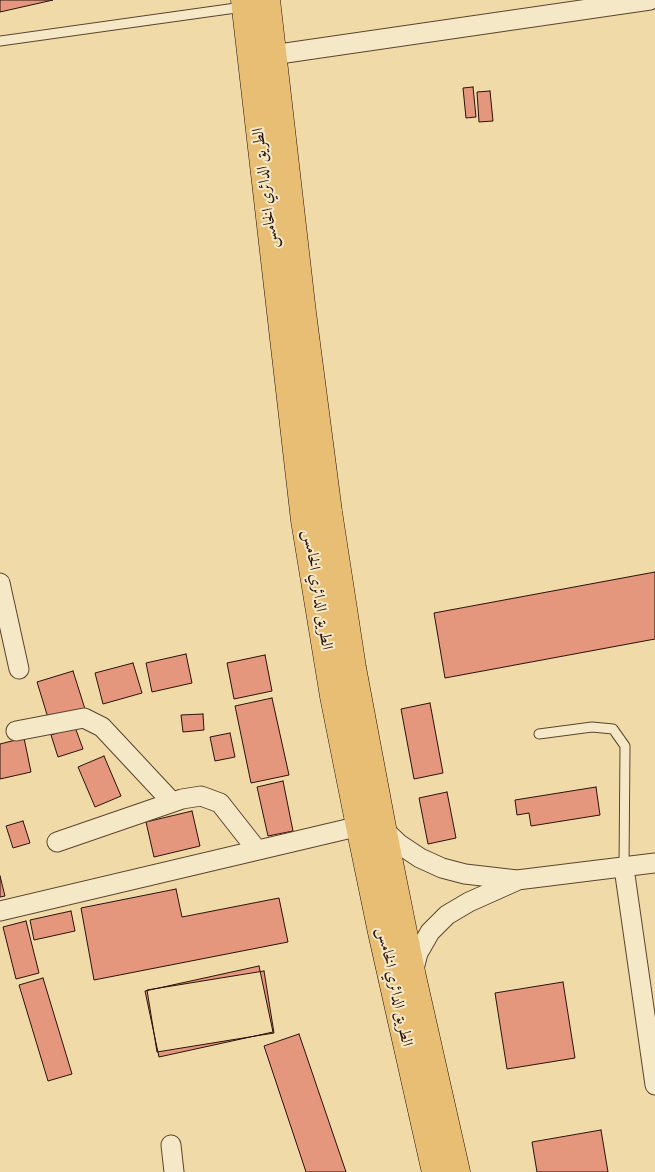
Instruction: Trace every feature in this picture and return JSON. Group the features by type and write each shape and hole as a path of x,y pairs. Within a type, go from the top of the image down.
{"main road":[{"name":"الطريق الدائري الخامس","path":"252,2 272,55 269,121"},
{"name":"الطريق الدائري الخامس","path":"252,2 269,121 305,520 334,696 412,977 456,1172"},
{"name":"الطريق الدائري الخامس","path":"371,827 382,932 436,1172"}],"street":[{"path":"272,55 650,0"},
{"path":"0,583 19,669"},
{"path":"16,730 84,718 102,727 172,802"},
{"path":"57,842 172,802 201,796 220,803 258,850"},
{"path":"0,911 258,850 371,827 420,858 442,868 465,874 517,880 655,863"},
{"path":"624,868 655,1085"},
{"path":"412,977 418,953 430,932 447,915 469,902 517,880"},
{"path":"171,1145 174,1172"}],"lane":[{"path":"0,41 252,2"},
{"path":"539,734 592,727 613,729 625,746 624,868"}],"building":[{"path":"0,0 53,0 0,12"},
{"path":"473,87 476,117 466,118 463,88"},
{"path":"490,91 493,121 479,122 477,92"},
{"path":"655,572 655,639 445,678 434,613"},
{"path":"186,654 192,683 152,692 146,663"},
{"path":"265,655 272,691 234,699 227,663"},
{"path":"133,663 142,693 103,704 95,673"},
{"path":"73,671 85,709 49,721 37,682"},
{"path":"272,698 289,775 251,783 235,706"},
{"path":"430,703 443,773 414,779 401,709"},
{"path":"203,714 204,730 183,732 181,715"},
{"path":"75,727 83,749 58,757 51,735"},
{"path":"230,733 235,757 215,761 210,737"},
{"path":"24,738 31,772 0,779 0,744"},
{"path":"104,756 121,796 95,807 78,767"},
{"path":"283,781 293,831 268,836 257,787"},
{"path":"596,787 600,815 531,826 529,813 517,815 515,800"},
{"path":"447,792 456,838 428,844 419,798"},
{"path":"192,811 200,846 154,857 146,822"},
{"path":"23,821 30,843 13,848 6,826"},
{"path":"0,876 5,896 0,897"},
{"path":"176,889 182,917 279,898 288,942 94,980 81,908"},
{"path":"71,911 75,931 34,940 30,920"},
{"path":"26,921 39,973 16,979 3,927"},
{"path":"259,966 273,1032 159,1057 145,991"},
{"path":"264,971 274,1033 157,1052 147,990"},
{"path":"43,978 72,1074 48,1081 19,985"},
{"path":"563,982 575,1058 507,1069 495,993"},
{"path":"299,1034 346,1172 306,1172 264,1046"},
{"path":"601,1130 608,1172 537,1172 532,1142"}]}
